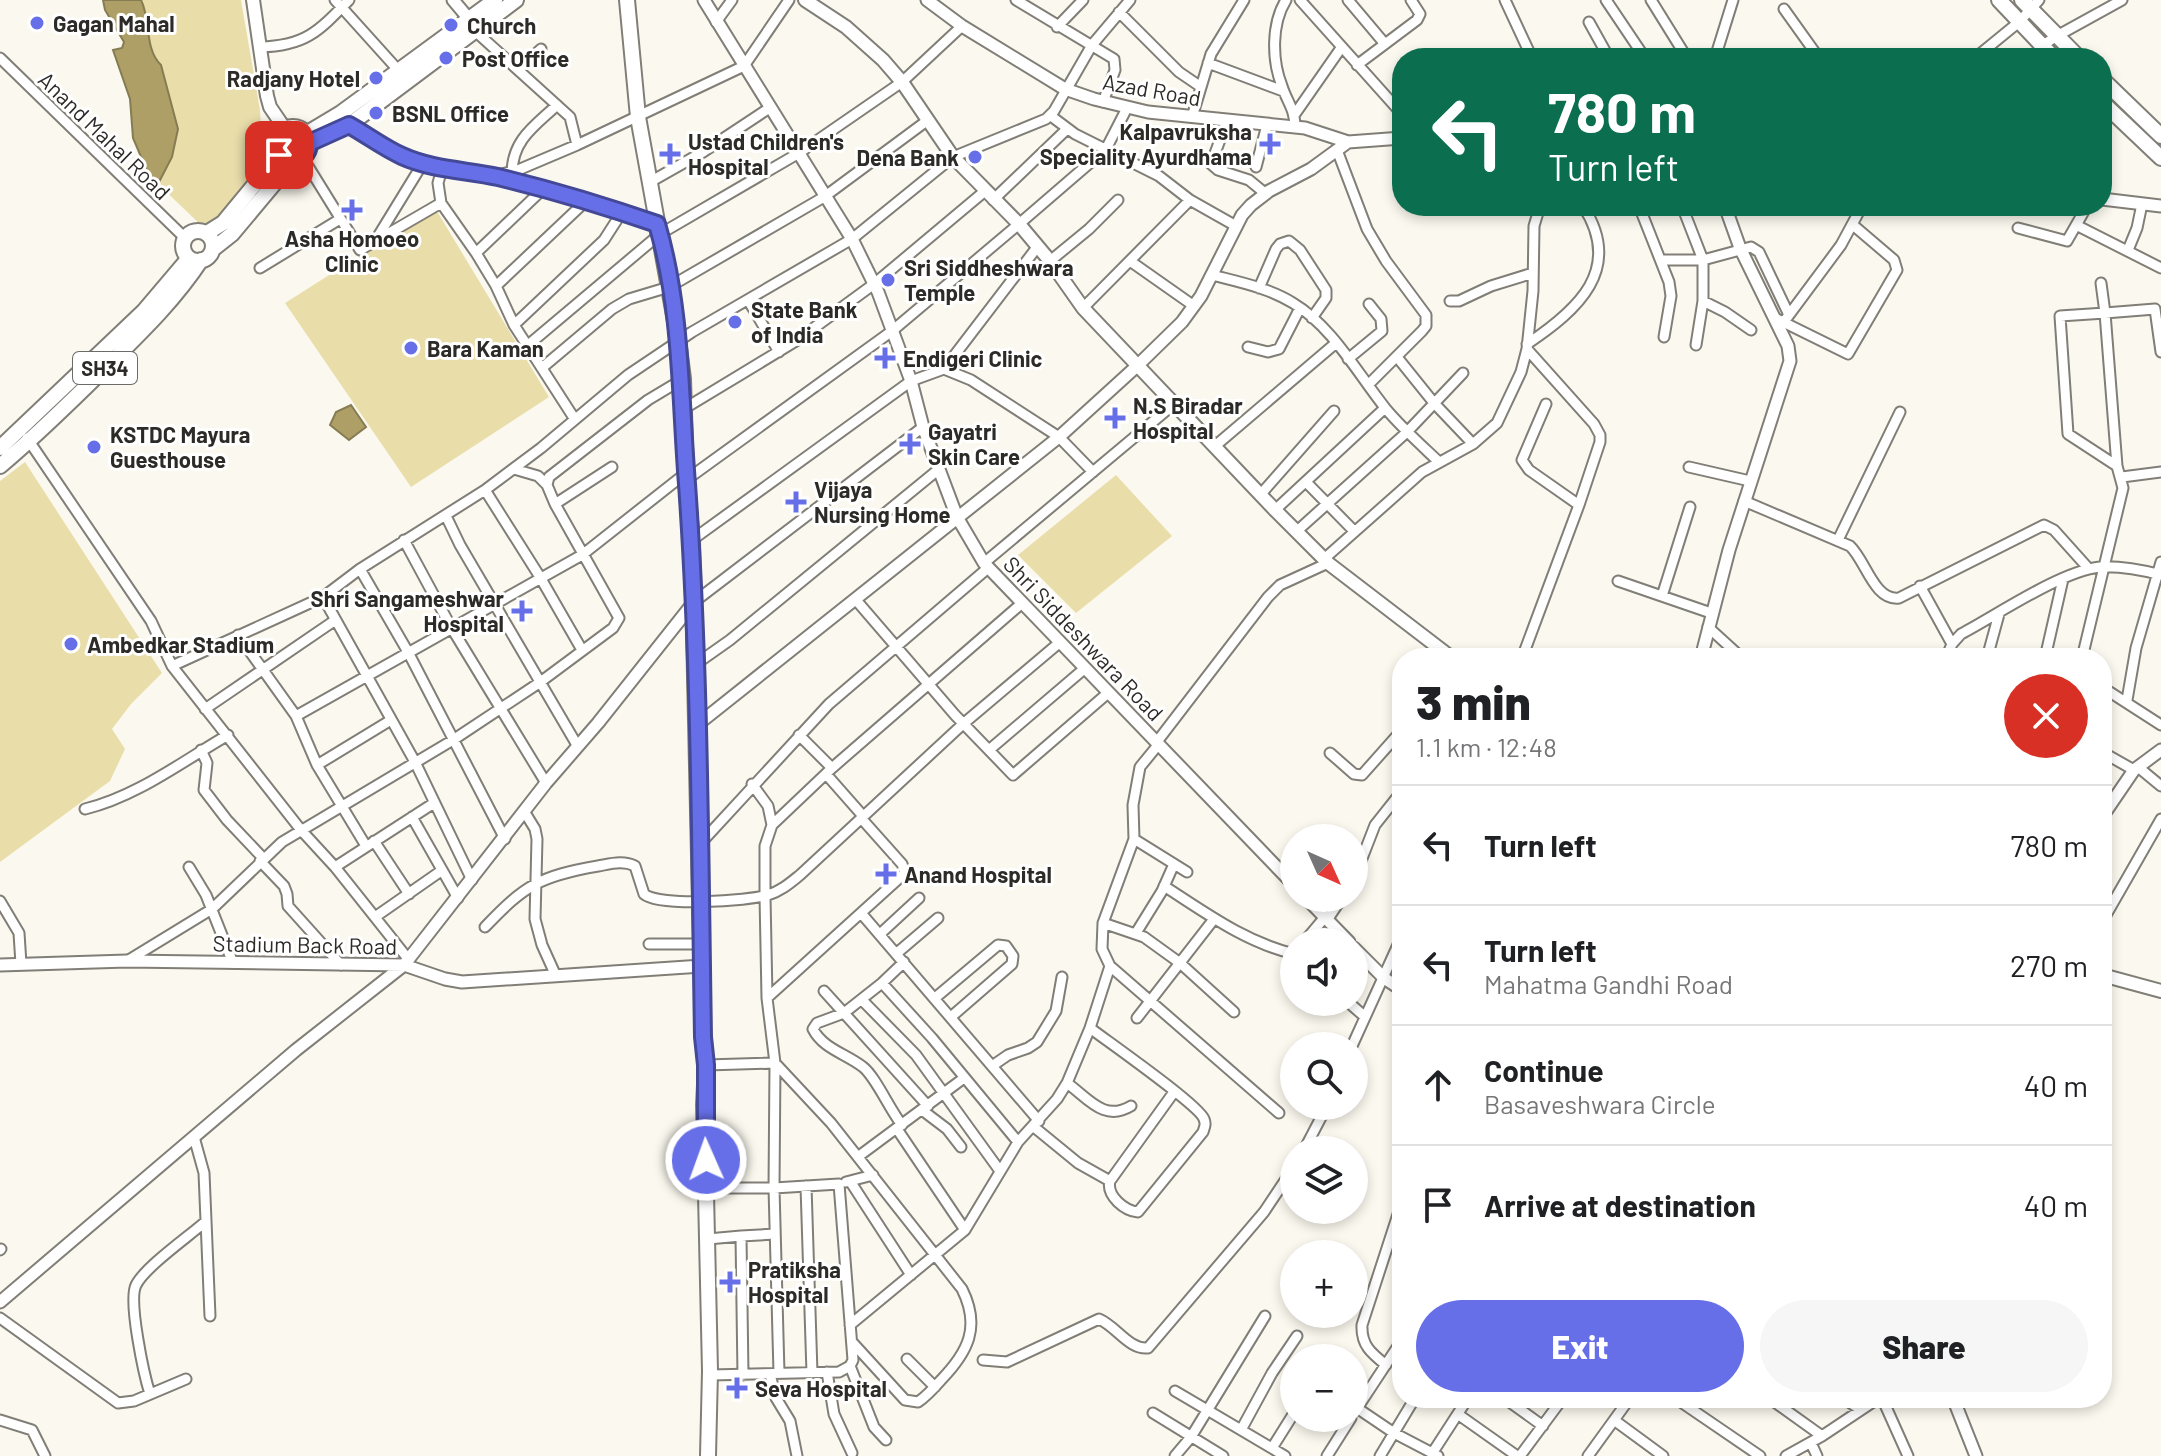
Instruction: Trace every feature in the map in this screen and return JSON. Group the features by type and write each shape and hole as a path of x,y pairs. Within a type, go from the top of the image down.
{"main road":[{"path":"253,0 270,107 285,129"},
{"path":"308,138 349,125 472,25 495,0"},
{"path":"308,138 399,71 516,0"},
{"path":"627,0 638,117 683,379 682,410 692,540 706,1065 704,1105 710,1375 708,1456"},
{"path":"805,0 846,27 883,60 902,82 953,157 1038,246 1083,308 1275,510 1326,561 1439,648"},
{"path":"1999,0 2042,46"},
{"path":"2031,3 2055,37 2068,48"},
{"path":"2112,89 2161,136"},
{"path":"2112,111 2161,158"},
{"path":"207,233 223,223 279,155 277,138 285,129 296,128 308,138"},
{"name":"SH34","path":"0,466 25,436 151,323 184,285 195,259 208,257 232,234 298,160 308,138"},
{"path":"279,155 298,160"},
{"path":"195,259 182,245 191,232 199,230 207,233 213,249"},
{"name":"SH34","path":"0,448 25,436"},
{"path":"2112,978 2161,991"}],"street":[{"path":"260,47 297,44 338,4 349,0"},
{"path":"453,0 472,25 570,117 577,145"},
{"name":"Shri Siddeshwara Road","path":"704,0 852,239 874,284 911,381 923,427 957,517 986,566 1280,871"},
{"path":"716,22 732,0"},
{"path":"493,176 512,172 577,145 744,66 789,0"},
{"name":"Azad Road","path":"927,0 962,26 1065,89 1103,102 1192,117 1295,127 1348,142"},
{"path":"1057,27 1083,0"},
{"path":"172,666 323,597 360,569 514,469 628,375 852,239 953,157 1051,116 1092,45 1130,0"},
{"path":"1192,117 1208,63 1244,0"},
{"path":"1286,0 1278,19 1275,64 1283,91 1295,114 1295,127"},
{"path":"1301,0 1392,103"},
{"path":"1349,0 1385,44"},
{"path":"1357,65 1420,17 1411,0"},
{"path":"1505,0 1527,48"},
{"path":"1606,0 1638,48"},
{"path":"1651,0 1681,48"},
{"path":"1718,48 1733,0"},
{"path":"2042,46 2122,0"},
{"path":"1021,1 1057,27 1110,55 1116,64 1103,102"},
{"path":"1987,48 2019,22 2031,3"},
{"path":"338,4 399,71"},
{"path":"1784,9 1812,48"},
{"path":"1119,12 1179,72 1201,87"},
{"path":"1589,22 1603,48"},
{"path":"527,346 659,229 799,153 902,82 962,26"},
{"path":"1295,114 1341,48"},
{"path":"518,70 541,49"},
{"name":"Anand Mahal Road","path":"0,58 185,238"},
{"path":"1208,63 1283,91"},
{"path":"512,172 512,155 517,145 557,105"},
{"path":"650,182 703,152 771,107"},
{"path":"296,716 582,555 686,476 892,331 1106,149 1127,108"},
{"path":"1051,116 1067,129 1159,176 1190,200 1236,226"},
{"path":"543,367 620,304 669,287 824,197 928,120"},
{"path":"1227,121 1211,164 1218,170 1249,180 1266,194"},
{"path":"349,125 402,156 442,169 493,176 587,200 659,229"},
{"path":"1256,167 1267,125"},
{"path":"682,410 779,352 874,284 989,195 1067,129"},
{"path":"697,725 1059,437 1137,366 1194,306 1236,226 1251,205 1311,169 1348,142 1392,139"},
{"path":"1337,150 1367,229 1386,261 1426,315 1426,326 1368,385"},
{"path":"298,160 360,250 441,203"},
{"path":"375,241 423,163"},
{"path":"442,169 438,183 441,203 476,253 514,325 574,418"},
{"path":"476,253 543,189"},
{"path":"496,286 587,200"},
{"path":"1050,261 1118,200"},
{"path":"1083,308 1190,200"},
{"path":"2112,200 2161,206"},
{"path":"2128,250 2142,204"},
{"path":"514,325 604,240 622,212"},
{"path":"1279,1113 1110,966 1102,949 1103,923 1134,839 1133,805 1140,767 1280,585 1326,561 1398,491 1438,461 1473,444 1497,423 1521,372 1527,347 1537,216"},
{"path":"1527,347 1571,311 1583,298 1595,274 1599,238 1589,216"},
{"path":"1643,216 1662,260 1671,296 1664,337"},
{"path":"1686,216 1703,260 1703,301 1696,345"},
{"path":"1703,648 1750,481 1790,361 1783,319 1740,248 1729,216"},
{"path":"1783,319 1811,287 1857,216"},
{"path":"2018,228 2067,241 2081,216"},
{"path":"260,268 340,219"},
{"path":"1783,319 1848,354 1897,270 1894,260 1853,225"},
{"path":"2076,225 2161,268"},
{"path":"1259,288 1276,249 1289,241 1300,250 1326,290 1326,298 1312,318"},
{"path":"692,540 911,381 944,369 1038,246"},
{"path":"1662,260 1703,260 1740,248"},
{"path":"1130,261 1194,306"},
{"path":"1450,301 1459,301 1491,286 1533,273"},
{"path":"1212,275 1259,288 1300,308 1336,343 1385,408 1438,461"},
{"path":"2084,648 2123,488 2117,466 2101,283"},
{"path":"748,300 779,352"},
{"path":"1703,301 1751,330"},
{"path":"1348,359 1382,331 1381,319 1369,304"},
{"path":"1248,347 1268,352 1279,349 1300,308"},
{"path":"2117,466 2068,434 2060,316 2155,309 2161,352"},
{"path":"1215,446 1336,343"},
{"path":"1526,648 1600,442 1600,435 1573,398 1527,347"},
{"path":"1397,357 1473,444"},
{"path":"944,369 971,380 1059,437 1093,472"},
{"path":"1297,531 1407,432 1463,373"},
{"path":"547,485 549,477 557,470 585,452 648,400 683,379"},
{"path":"699,845 829,704 1174,404"},
{"path":"1546,404 1522,460 1529,470 1579,505"},
{"path":"1275,510 1385,408"},
{"path":"1261,494 1334,411"},
{"path":"1838,540 1900,412"},
{"path":"0,1302 296,1050 406,963 546,783 694,602 923,427"},
{"path":"25,436 151,621 172,666 301,830 375,917 406,963"},
{"path":"555,504 612,467"},
{"path":"1689,467 1750,481"},
{"path":"127,961 212,909 262,859 301,830 453,740 539,683 613,628 619,618 582,555 547,485 538,476 514,469"},
{"path":"696,664 730,640 939,469"},
{"path":"2122,477 2161,472"},
{"path":"1306,482 1354,531"},
{"path":"485,490 582,650"},
{"path":"1744,501 1838,540 1857,553 1886,597 1899,598 2044,525 2054,530 2089,569"},
{"path":"1662,596 1690,507"},
{"path":"446,516 577,745"},
{"path":"404,540 451,627 546,783"},
{"path":"2127,700 2136,648 2161,562"},
{"path":"1950,648 1961,634 2063,579 2089,569 2103,567 2159,574"},
{"path":"360,569 408,652 505,839"},
{"path":"2047,648 2063,579"},
{"path":"1618,581 1711,613"},
{"path":"1920,586 1952,644"},
{"path":"323,597 415,762 472,880"},
{"path":"856,600 963,724 1013,775 1108,693"},
{"path":"797,1456 790,1421 776,1398 774,1373 775,1063 767,998 765,846 772,825 829,771 1021,604"},
{"path":"1990,648 1999,614"},
{"path":"205,709 334,621"},
{"path":"1708,627 1731,648"},
{"path":"238,635 296,716 317,765 340,805 409,894"},
{"path":"485,927 519,893 536,882 564,872 627,863 636,868 641,889 649,899 700,901 765,896 787,886 963,724 1059,643"},
{"path":"989,750 1084,669"},
{"path":"2112,692 2161,725"},
{"path":"317,765 391,720"},
{"path":"85,809 105,804 228,735"},
{"path":"767,998 901,878 905,869 799,735"},
{"path":"1330,753 1354,774 1362,775 1392,741"},
{"path":"201,750 207,763 204,790 284,886 288,906 341,965"},
{"path":"2112,801 2136,768 2161,750"},
{"path":"2112,757 2136,768 2161,786"},
{"path":"752,784 768,806 772,825"},
{"path":"335,867 434,803"},
{"path":"1368,843 1375,825 1392,804"},
{"path":"524,811 535,829 537,928 556,976"},
{"path":"412,817 458,898"},
{"path":"2112,905 2161,819"},
{"path":"1134,839 1187,872"},
{"path":"1136,933 1174,864"},
{"path":"189,867 212,909 233,963"},
{"path":"375,917 441,871"},
{"path":"1164,886 1214,919 1280,950"},
{"path":"880,934 919,898"},
{"path":"0,901 19,933 21,964"},
{"path":"1320,912 1336,928"},
{"path":"1317,928 1331,912"},
{"path":"861,913 992,1066 1037,1124 1078,1163 1110,1181"},
{"path":"897,953 938,918"},
{"path":"1137,1018 1214,919"},
{"path":"1103,923 1136,933 1180,963 1234,1012"},
{"path":"649,944 701,944"},
{"path":"935,998 998,945 1006,946 1013,956 1012,964 951,1017"},
{"path":"1368,1008 1392,959"},
{"name":"Stadium Back Road","path":"0,965 127,961 341,965 406,963 445,979 462,982 702,966"},
{"path":"904,962 844,1013 817,1023 814,1032 821,1041 870,1073 885,1103 965,1230"},
{"path":"1368,962 1392,983"},
{"path":"850,1325 965,1230 1018,1142 1037,1124 1067,1083 1090,1028 1110,966"},
{"path":"992,1066 1037,1042 1056,1011 1062,977"},
{"path":"882,983 1018,1142"},
{"path":"824,991 961,1147"},
{"path":"862,1000 916,1055 1000,1171"},
{"path":"1358,1032 1364,1016"},
{"path":"1090,1028 1174,1092 1205,1121 1203,1132 1138,1212 1130,1211 1111,1195 1108,1190 1110,1181 1174,1092"},
{"path":"706,1065 775,1063 859,1156 962,1289 969,1303 971,1322 968,1343 962,1355 918,1402 905,1400 852,1342"},
{"path":"859,1156 964,1078"},
{"path":"1067,1083 1107,1113 1120,1113 1131,1106"},
{"path":"194,1137 204,1173 210,1316"},
{"path":"707,1188 839,1184 873,1175"},
{"path":"850,1181 911,1275"},
{"path":"710,1375 839,1372 850,1366 853,1360 852,1342 839,1184"},
{"path":"806,1186 812,1373"},
{"path":"983,1360 1007,1362 1099,1319 1139,1348 1148,1348 1264,1212 1280,1188"},
{"path":"150,1394 144,1378 134,1303 135,1286 143,1275 205,1222"},
{"path":"1386,1365 1365,1345 1361,1336 1392,1233"},
{"path":"708,1239 775,1234"},
{"path":"741,1236 743,1375"},
{"path":"1175,1456 1191,1437 1265,1316"},
{"path":"0,1318 45,1348 112,1401 126,1403 186,1379"},
{"path":"1241,1430 1272,1373 1297,1336"},
{"path":"1368,1391 1392,1356"},
{"path":"907,1359 935,1387"},
{"path":"850,1366 874,1427 886,1440"},
{"path":"827,1372 834,1414 852,1453"},
{"path":"1175,1391 1285,1456"},
{"path":"1380,1456 1409,1408"},
{"path":"1368,1419 1436,1454 1463,1408"},
{"path":"1518,1408 1543,1426"},
{"path":"1459,1415 1518,1456 1556,1408"},
{"path":"1590,1455 1623,1408"},
{"path":"1690,1408 1760,1456"},
{"path":"1783,1408 1822,1436"},
{"path":"1786,1456 1864,1408"},
{"path":"1885,1408 1904,1454"},
{"path":"1957,1408 1976,1456"},
{"path":"1153,1413 1222,1456"},
{"path":"0,1420 32,1430 42,1454"},
{"path":"1614,1420 1663,1456"},
{"path":"1272,1448 1282,1432"},
{"path":"1327,1456 1341,1432"},
{"path":"1811,1443 1817,1456"}],"shaded area":[{"path":"103,0 141,0 144,8 152,51 161,65 178,129 172,157 158,184 147,171 133,138 130,99 113,50 122,48 124,42 105,10"},
{"path":"141,0 241,0 260,110 262,144 259,175 219,218 203,227 158,184 172,157 178,129 161,65 150,42"},
{"path":"435,208 549,397 411,487 285,303"},
{"path":"351,405 366,427 349,440 330,425 336,412"},
{"name":"Ambedkar Stadium","path":"25,462 162,673 131,704 112,729 125,749 110,781 0,862 0,481"},
{"path":"1116,475 1172,536 1076,613 1018,555"}],"place":[{"name":"Gagan Mahal","path":"37,23"},
{"name":"Church","path":"451,25"},
{"name":"Post Office","path":"446,58"},
{"name":"Radjany Hotel","path":"376,78"},
{"name":"BSNL Office","path":"376,113"},
{"name":"Kalpavruksha Speciality Ayurdhama","path":"1270,144"},
{"name":"Ustad Children's Hospital","path":"670,154"},
{"name":"Dena Bank","path":"975,157"},
{"name":"Asha Homoeo Clinic","path":"352,210"},
{"name":"Sri Siddheshwara Temple","path":"888,280"},
{"name":"State Bank of India","path":"735,322"},
{"name":"Bara Kaman","path":"411,348"},
{"name":"Endigeri Clinic","path":"885,358"},
{"name":"N.S Biradar Hospital","path":"1115,418"},
{"name":"Gayatri Skin Care","path":"910,444"},
{"name":"KSTDC Mayura Guesthouse","path":"94,447"},
{"name":"Vijaya Nursing Home","path":"796,502"},
{"name":"Shri Sangameshwar Hospital","path":"522,611"},
{"name":"Ambedkar Stadium","path":"71,644"},
{"name":"Anand Hospital","path":"886,874"},
{"name":"Pratiksha Hospital","path":"730,1282"},
{"name":"Seva Hospital","path":"737,1388"}],"route":[{"path":"279,155 288,161 300,160 307,154 309,143 349,125 402,156 423,163 442,169 493,176 587,200 657,224 683,379 682,410 692,540 706,1160"}]}
